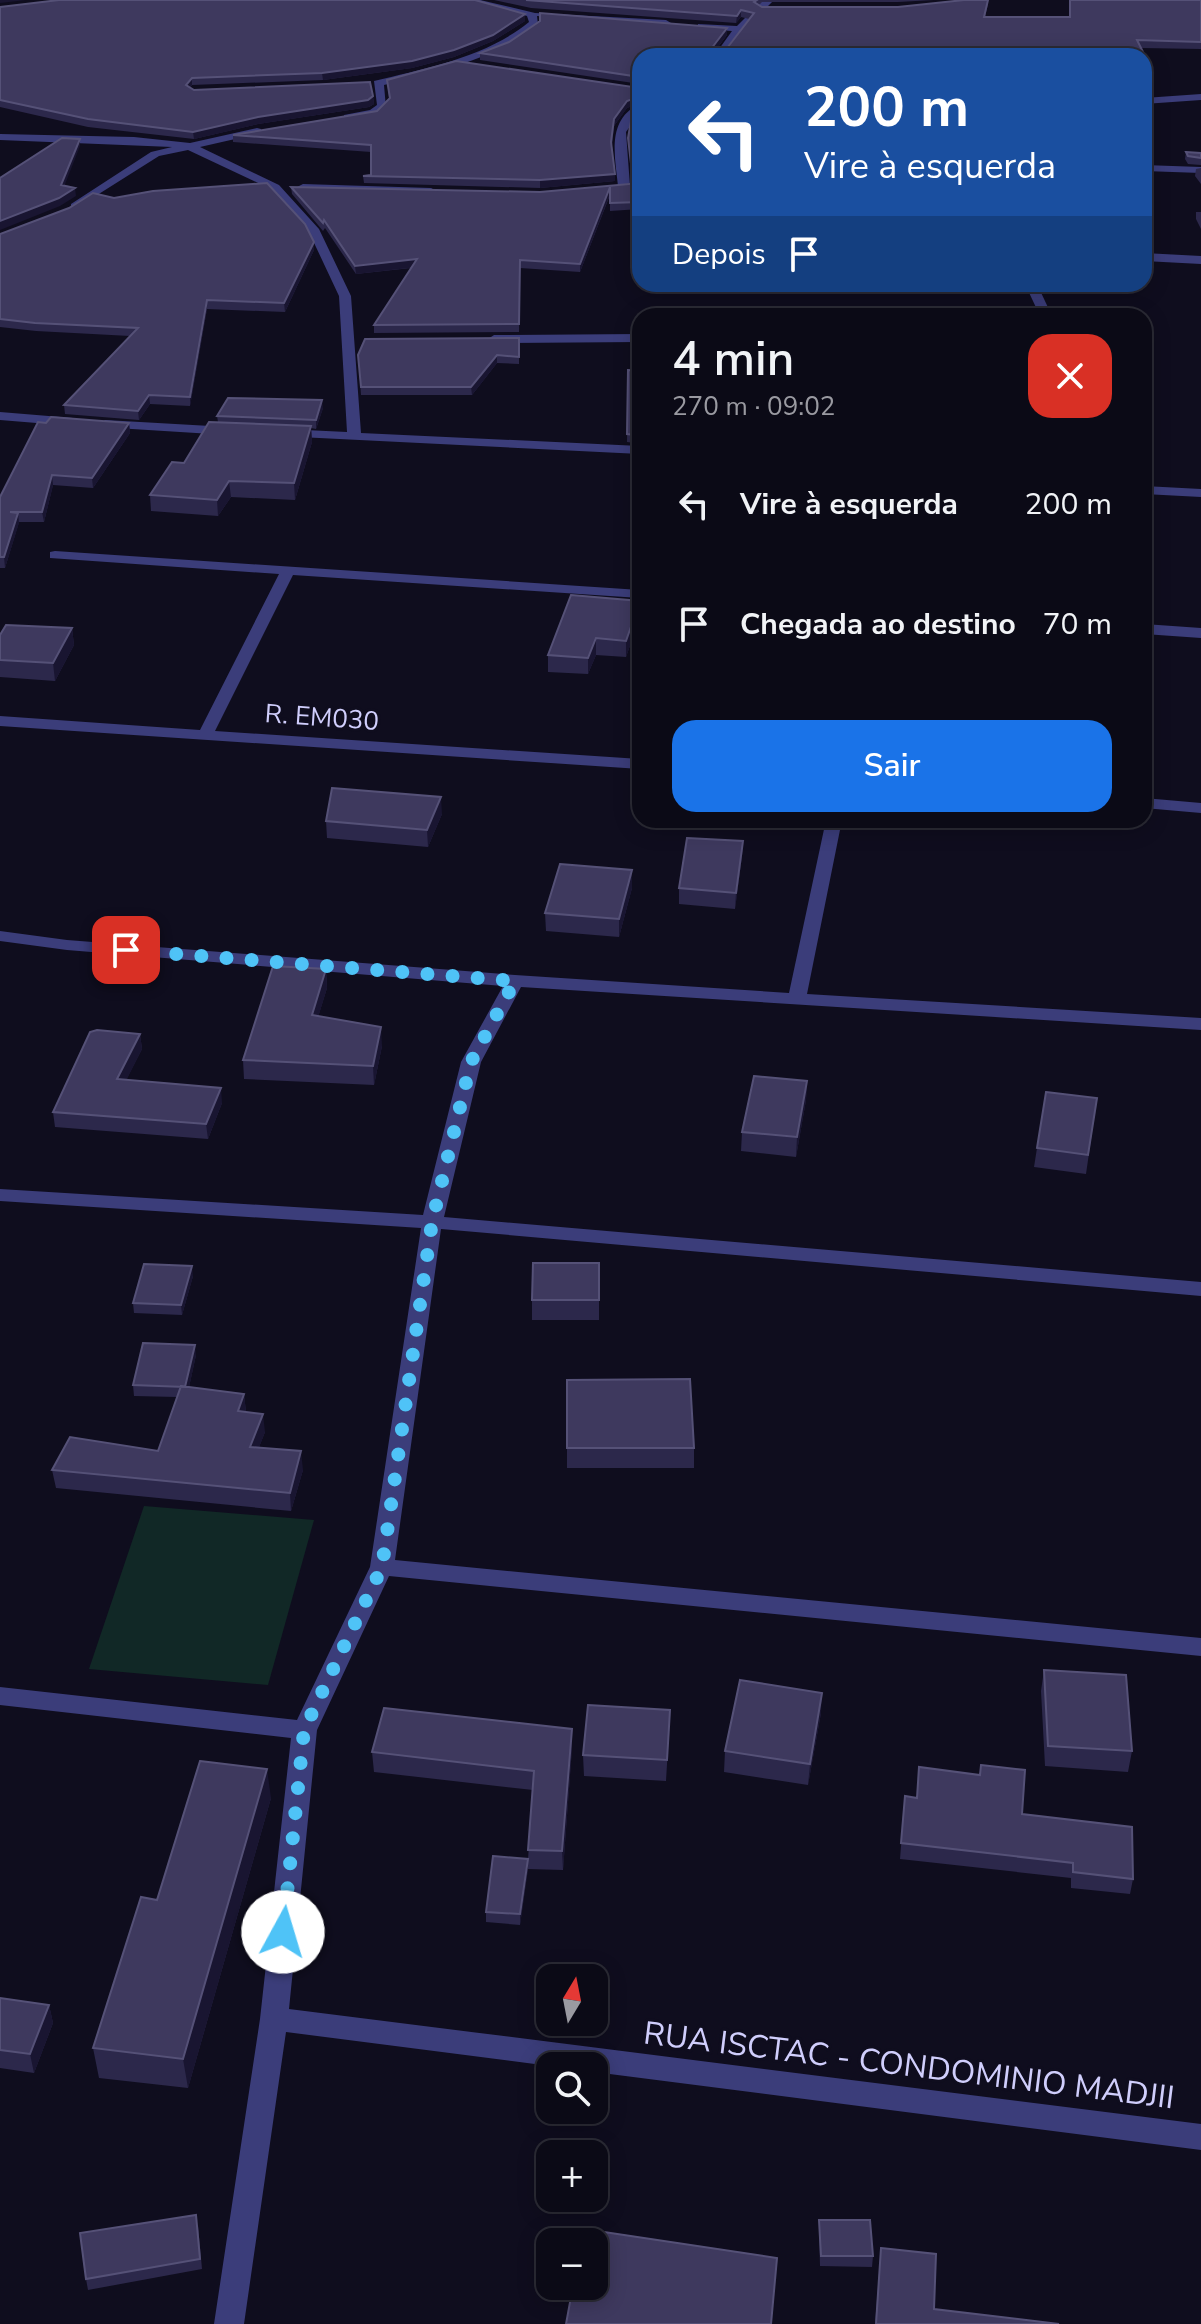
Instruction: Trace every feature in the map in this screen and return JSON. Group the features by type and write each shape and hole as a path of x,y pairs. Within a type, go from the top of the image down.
{"street":[{"path":"467,0 531,14 677,24"},
{"path":"725,48 739,29 769,5"},
{"path":"362,84 378,83 454,62 522,36 534,23 531,14"},
{"path":"692,25 739,29"},
{"path":"454,62 479,67"},
{"path":"330,119 373,113 382,106 378,83"},
{"path":"1152,100 1201,97"},
{"path":"624,186 619,133 622,121 632,113"},
{"path":"65,211 155,154 273,128"},
{"path":"0,137 134,140 186,145 275,187 313,229 345,296 354,436"},
{"path":"1152,168 1201,170"},
{"path":"610,188 632,186"},
{"path":"275,187 444,192"},
{"path":"1152,257 1201,260"},
{"path":"485,339 632,338"},
{"path":"346,340 362,340"},
{"path":"0,416 247,431"},
{"path":"262,432 632,450"},
{"path":"1152,490 1201,493"},
{"path":"55,555 632,593"},
{"path":"205,735 288,571"},
{"path":"1152,630 1201,633"},
{"name":"R. EM030","path":"0,721 632,763"},
{"path":"1152,804 1201,808"},
{"path":"797,997 832,828"},
{"path":"0,936 82,946 515,981 1201,1024"},
{"path":"229,2324 274,2019 304,1730 382,1567 432,1222 471,1062 515,981"},
{"path":"0,1195 432,1222 1201,1289"},
{"path":"382,1567 1201,1647"},
{"path":"0,1696 304,1730"},
{"name":"RUA ISCTAC - CONDOMINIO MADJII","path":"274,2019 1201,2137"}],"green space":[{"path":"144,1506 314,1520 268,1685 89,1669"}],"building":[{"path":"59,0 475,0 525,14 493,35 412,61 322,73 192,78 186,85 194,90 370,82 373,96 368,100 258,117 193,132 88,119 0,100 0,7"},
{"path":"526,0 757,0 754,2 762,7 898,7 988,0 984,17 1070,17 1070,0 1201,0 1201,42 1137,40 1141,48 727,48 754,13 741,10 737,16"},
{"path":"540,13 727,28 712,48 632,48 632,76 480,53 509,42 540,21"},
{"path":"456,61 632,87 632,99 627,101 614,119 611,142 615,174 540,180 363,176 371,175 371,145 233,135 377,111 390,98 387,80"},
{"path":"632,120 632,172 628,138"},
{"path":"62,138 80,139 61,185 75,188 59,198 0,221 0,178"},
{"path":"1186,152 1201,153 1201,158 1188,156"},
{"path":"267,183 305,224 314,242 284,303 207,300 190,397 149,395 138,411 64,405 138,328 0,319 0,234 69,208 93,193 114,198 153,191"},
{"path":"632,184 632,202 610,203 610,187 580,264 520,260 519,324 374,325 417,259 355,266 324,220 323,223 291,187 540,192"},
{"path":"519,338 519,357 497,355 471,387 361,387 358,355 365,339"},
{"path":"628,370 632,370 632,435 627,434"},
{"path":"228,398 322,400 316,420 217,416"},
{"path":"51,417 129,423 92,478 52,475 42,512 10,512 18,513 4,557 0,557 0,497 38,422 46,423"},
{"path":"209,422 311,426 294,483 229,481 217,500 150,495 172,462 184,463"},
{"path":"571,595 632,600 632,624 626,641 596,638 588,658 548,655"},
{"path":"6,625 72,628 53,663 0,660 0,635"},
{"path":"332,788 441,797 427,830 326,821"},
{"path":"687,838 743,841 736,893 679,888"},
{"path":"560,864 632,870 619,919 545,913"},
{"path":"273,966 326,969 312,1015 381,1027 373,1066 243,1060"},
{"path":"90,1032 140,1034 117,1079 221,1088 206,1124 53,1112"},
{"path":"754,1076 807,1081 797,1137 742,1132"},
{"path":"1046,1092 1097,1098 1088,1155 1037,1148"},
{"path":"533,1263 599,1263 599,1300 532,1300"},
{"path":"144,1264 192,1266 181,1305 133,1303"},
{"path":"143,1343 195,1345 185,1387 133,1385"},
{"path":"690,1379 694,1448 567,1448 567,1380"},
{"path":"181,1386 244,1394 238,1411 263,1414 250,1447 301,1451 290,1493 52,1470 70,1437 158,1451"},
{"path":"1044,1670 1126,1675 1132,1751 1048,1746"},
{"path":"740,1680 822,1693 810,1764 725,1751"},
{"path":"588,1705 670,1710 667,1760 583,1755"},
{"path":"384,1708 572,1729 562,1851 528,1850 534,1771 372,1752"},
{"path":"200,1761 267,1769 183,2059 93,2048 141,1897 157,1900"},
{"path":"981,1765 1025,1770 1022,1814 1132,1827 1133,1879 1073,1872 1073,1863 901,1843 905,1796 917,1798 919,1767 980,1775"},
{"path":"493,1856 528,1859 520,1914 486,1912"},
{"path":"0,1998 49,2005 30,2054 0,2050"},
{"path":"196,2215 200,2259 86,2279 80,2233"},
{"path":"819,2220 870,2220 873,2256 821,2256"},
{"path":"608,2233 777,2258 771,2324 566,2324 570,2300 608,2300"},
{"path":"881,2248 936,2254 934,2309 1059,2324 876,2324"}],"route":[{"path":"126,950 515,981 471,1062 432,1222 382,1567 304,1730 283,1932"}]}
